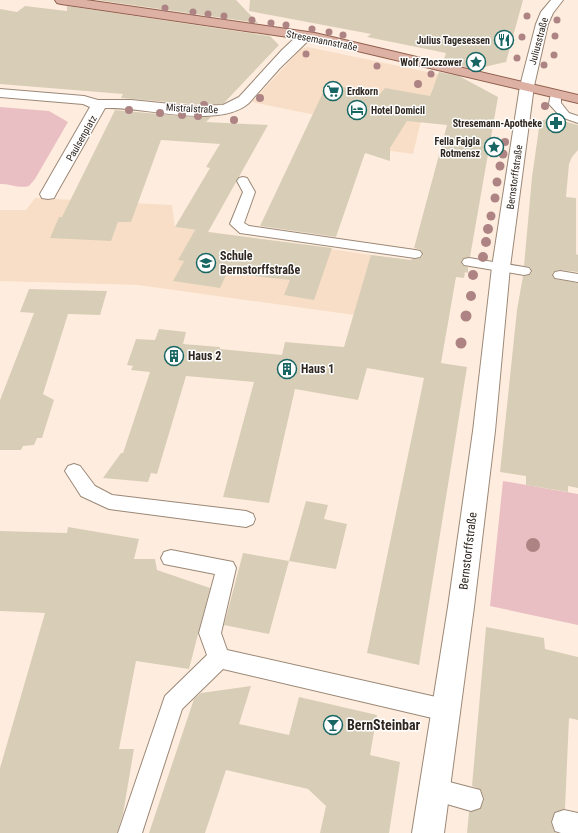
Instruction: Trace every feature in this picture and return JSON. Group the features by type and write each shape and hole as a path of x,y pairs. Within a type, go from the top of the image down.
{"main road":[{"name":"Stresemannstraße","path":"62,0 305,36 578,99"}],"street":[{"name":"Juliusstraße","path":"527,86 546,12 557,0"},
{"name":"Mistralstraße","path":"97,104 112,102 201,110 227,109 241,103 288,50 305,36"},
{"name":"Bernstorffstraße","path":"428,833 461,607 483,438 501,267 527,86"},
{"name":"Paulsenplatz","path":"0,93 84,100 92,101 97,104 98,108 48,194"}],"lane":[{"path":"556,93 555,104 565,115 578,120"},
{"path":"244,181 249,192 237,224 245,230 415,254"},
{"path":"469,262 524,271"},
{"path":"560,275 578,278"},
{"path":"74,471 88,491 109,502 246,519"},
{"path":"171,558 226,568 210,633 220,658"},
{"path":"220,658 445,710"},
{"path":"130,833 173,703 220,658"},
{"path":"434,790 471,799"}],"shaded area":[{"path":"308,47 442,75 433,87 422,117 413,154 326,142 325,117 252,102 301,49"},
{"path":"0,107 49,111 68,122 35,179 29,186 21,187 0,184"},
{"name":"Schule Bernstorffstraße","path":"35,198 172,205 175,227 414,261 354,315 138,285 0,281 0,210 26,210"},
{"path":"503,481 578,494 578,625 490,606"}],"building":[{"path":"97,0 236,0 258,23"},
{"path":"250,0 523,0 506,62 475,69 443,62 446,53 367,37 371,34 249,11"},
{"path":"25,6 67,11 67,6 270,36 279,45 223,104 191,104 121,98 123,94 0,84 0,9 17,12"},
{"path":"439,72 459,76 498,97 470,257 464,258 461,261 463,266 468,267 468,273 465,272 464,278 456,277 441,363 467,367 419,665 367,653 424,378 367,368 358,400 295,389 269,503 223,497 254,382 186,376 157,474 151,473 148,482 103,478 121,453 123,453 150,372 131,370 133,366 127,365 136,339 155,340 159,329 186,332 183,344 220,347 220,349 282,355 285,342 344,347 371,255 411,260 421,258 423,255 421,250 414,248 447,125 407,121 390,148 390,161 365,153 336,237 260,226 327,84 380,94 385,88 430,96"},
{"path":"115,110 180,116 211,117 206,122 268,125 208,232 332,248 314,300 284,295 290,280 227,273 220,288 173,281 184,261 178,260 195,230 197,230 175,227 210,168 206,167 220,144 161,140 131,222 118,222 111,241 50,238 59,217 62,217"},
{"path":"551,118 578,125 578,150 572,157 569,164 566,197 576,198 576,254 578,255 578,272 560,270 555,271 552,274 555,279 578,283 578,488 568,486 568,492 526,485 526,476 500,472 517,310 523,276 529,275 532,272 530,267 524,266 532,177 540,121"},
{"path":"29,289 107,291 100,315 68,314 43,394 54,400 42,438 37,438 34,445 23,446 21,450 0,450 0,400 34,313 20,312"},
{"path":"306,501 328,505 324,519 347,524 336,569 289,561"},
{"path":"68,527 139,539 134,559 155,559 157,570 210,588 189,669 136,661 119,749 134,749 123,814 117,833 0,833 0,768 45,613 0,611 0,531 67,533"},
{"path":"243,553 289,561 269,634 224,625"},
{"path":"486,627 544,638 545,649 578,657 578,720 569,718 565,809 555,812 551,822 556,833 467,833 469,812 480,809 484,799 481,790 472,786"},
{"path":"251,686 239,724 289,735 299,697 377,715 370,755 400,762 389,833 320,833 326,806 308,789 226,770 205,833 149,833 194,699 201,693"}],"place":[{"name":"Julius Tagesessen","path":"504,40"},
{"name":"Wolf Zloczower","path":"476,62"},
{"name":"Erdkorn","path":"333,91"},
{"name":"Hotel Domicil","path":"357,110"},
{"name":"Stresemann-Apotheke","path":"556,123"},
{"name":"Fella Fajgla Rotmensz","path":"494,147"},
{"name":"Schule Bernstorffstraße","path":"206,263"},
{"name":"Haus 2","path":"174,356"},
{"name":"Haus 1","path":"287,369"},
{"name":"BernSteinbar","path":"333,725"}]}
